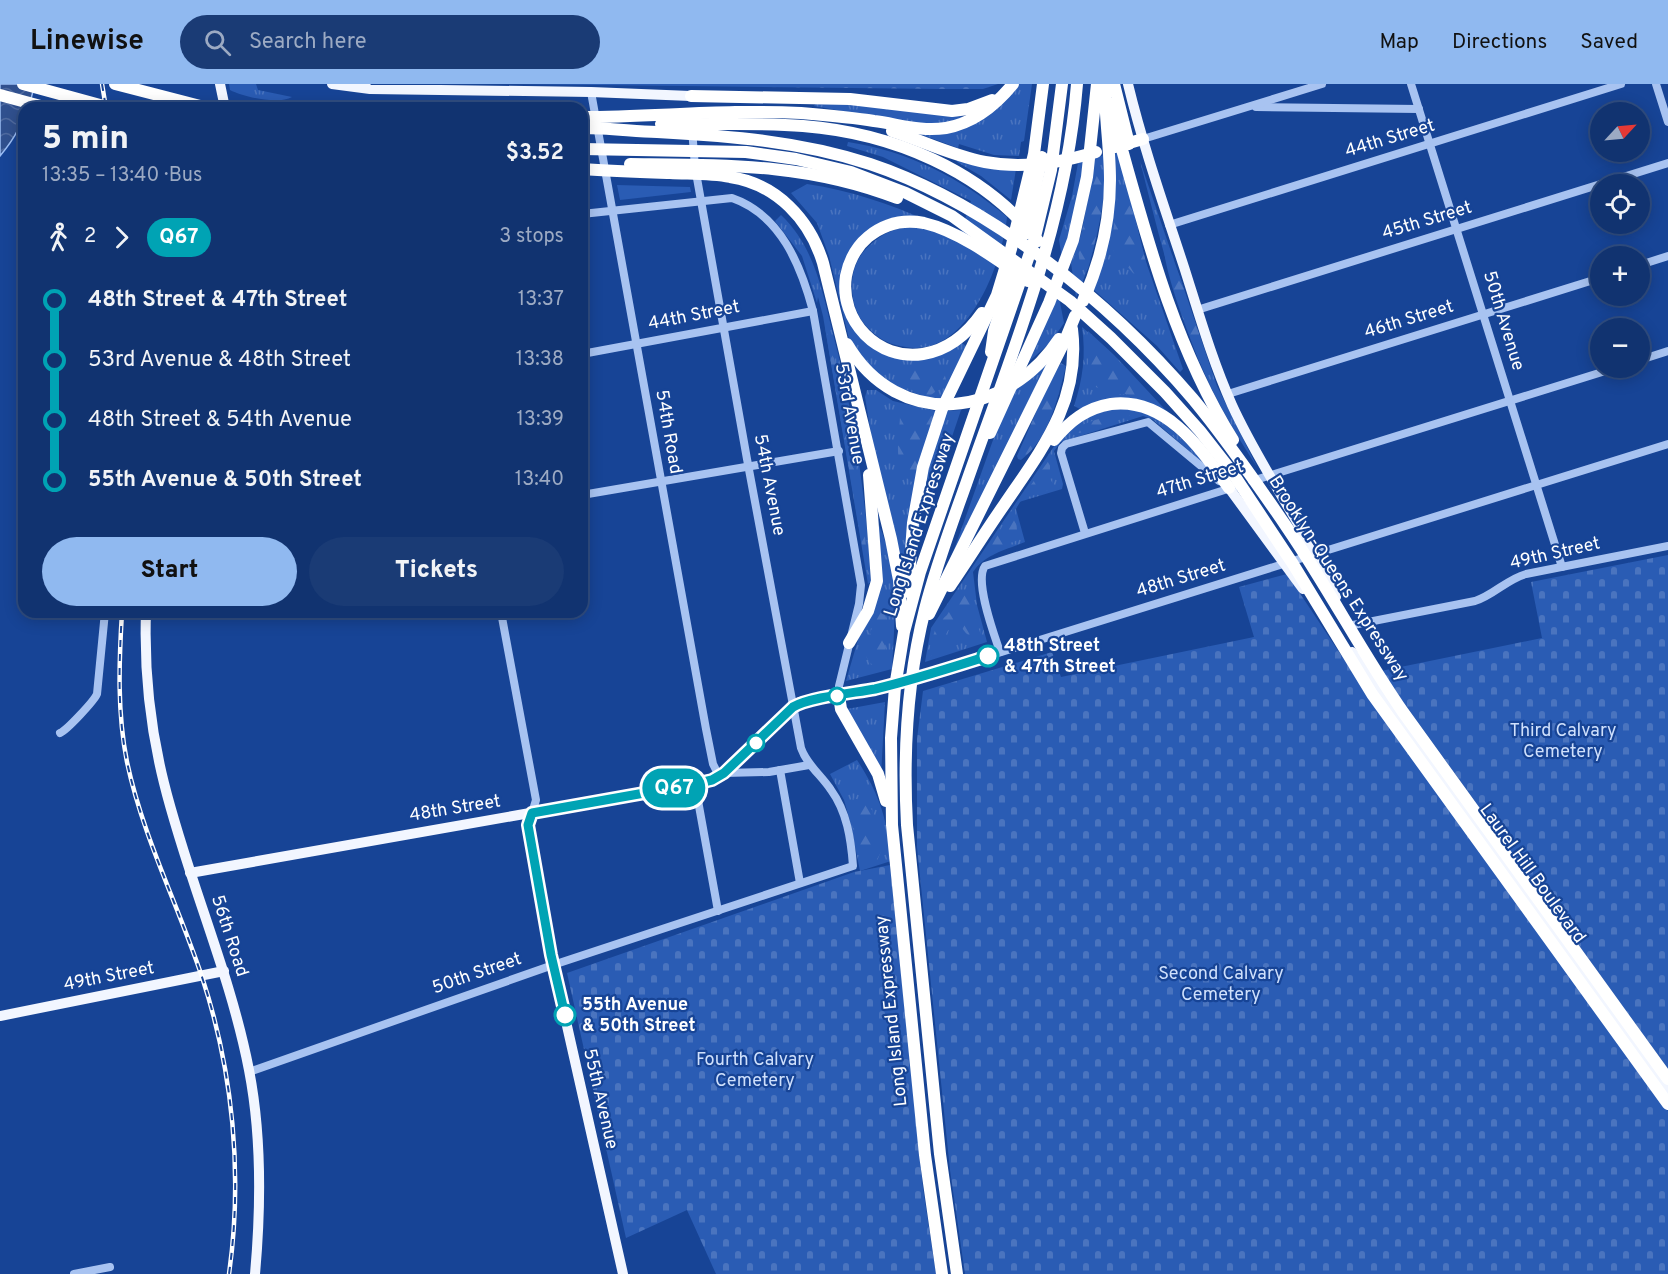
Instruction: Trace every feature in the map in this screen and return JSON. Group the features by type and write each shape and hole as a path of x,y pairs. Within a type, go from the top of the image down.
{"highway":[{"path":"23,84 89,102"},
{"path":"115,84 185,102"},
{"path":"1043,84 1044,153"},
{"path":"953,1274 899,850 895,795 898,705 904,660 913,523 923,467 949,393 997,295 1017,231 1031,213 1044,153 1049,84"},
{"name":"Long Island Expressway","path":"942,1274 925,1155 895,853 890,770 895,687 904,632 920,572 985,386 1024,257 1040,171 1062,84"},
{"name":"Long Island Expressway","path":"957,1274 940,1154 907,825 905,771 910,698 919,636 940,556 1041,270 1050,238 1066,168 1077,84"},
{"path":"1105,85 1114,122 1131,168 1159,279 1182,342 1221,420 1240,465"},
{"path":"972,466 998,418 1067,257 1078,224 1105,85"},
{"path":"691,96 850,99 952,111 976,107 1009,88"},
{"path":"588,117 706,124 775,112 874,121 919,129 945,128 978,117 994,105 1009,88"},
{"path":"0,94 27,102"},
{"path":"844,118 890,130 971,159 1001,164 1057,162 1143,139"},
{"path":"918,1006 904,833 902,770 903,716 910,660 916,642 1075,316 1077,301 1096,270 1109,204 1109,167 1114,122"},
{"path":"588,128 658,124 804,126 847,132 894,144 935,160 964,175 1018,218 1045,250 1055,268 1067,303 1073,333 1072,371 1067,397 1054,428 1035,460 926,622"},
{"name":"Brooklyn-Queens Expressway","path":"706,124 841,156 913,180 999,228 1051,266 1127,331 1193,399 1287,528 1397,705 1668,1080"},
{"name":"Brooklyn-Queens Expressway","path":"588,149 710,151 784,157 850,172 919,198 962,230"},
{"name":"Brooklyn-Queens Expressway","path":"588,164 713,170 789,169 845,181 906,202 962,230 1005,253 1077,301 1182,410 1240,465 1293,564 1372,694 1668,1104"},
{"path":"588,169 713,170 757,184 782,200 803,221 820,255 897,566 904,660"},
{"path":"1005,269 978,319 961,337 947,346 924,354 908,355 884,349 865,336 851,316 845,290 848,266 865,240 888,225 909,221 962,230 1028,280 1077,301"},
{"path":"839,329 859,363 875,380 904,397 932,404 965,403 1001,391 1027,375 1057,349"},
{"path":"1035,460 1068,424 1086,411 1110,405 1137,405 1158,412 1183,431 1208,459 1229,488"},
{"path":"849,643 868,611 877,581 864,432"},
{"path":"839,696 841,709 880,780 899,850"},
{"path":"922,1042 930,1155 947,1274"}],"main road":[{"path":"220,84 224,102"},
{"path":"332,84 370,90 591,92 691,96"},
{"path":"1128,84 1143,139"},
{"name":"Brooklyn-Queens Expressway","path":"1143,139 1212,356 1238,418 1316,554"},
{"name":"Laurel Hill Boulevard","path":"1229,488 1371,677 1668,1090"},
{"name":"Laurel Hill Boulevard","path":"1316,554 1371,677"},
{"name":"56th Road","path":"146,618 147,680 155,741 168,802 224,971 249,1072 259,1155 260,1227 255,1274"},
{"name":"48th Street","path":"190,873 695,784 721,775 800,702 839,696"},
{"name":"55th Avenue","path":"532,813 528,825 553,965 622,1274"},
{"name":"49th Street","path":"0,1016 224,971"}],"street":[{"path":"1143,139 1322,84"},
{"name":"50th Avenue","path":"1412,84 1562,567"},
{"name":"44th Street","path":"1169,225 1621,84"},
{"path":"1656,84 1668,122"},
{"name":"54th Road","path":"591,92 713,764 721,775"},
{"path":"1293,93 1298,108"},
{"name":"54th Avenue","path":"691,96 694,155 701,201 801,748 809,765 831,790 842,810 849,834 853,866"},
{"path":"1249,107 1419,109"},
{"name":"45th Street","path":"1197,310 1668,163"},
{"name":"53rd Avenue","path":"588,213 732,198 749,207 767,221 795,256 813,311 861,585 839,696"},
{"path":"1650,262 1668,256"},
{"name":"46th Street","path":"1228,394 1590,281"},
{"name":"44th Street","path":"588,353 813,311"},
{"path":"1650,357 1668,351"},
{"name":"47th Street","path":"1000,652 985,602 982,581 983,568 989,563 1590,376"},
{"name":"Laurel Hill Boulevard","path":"1085,533 1061,449 1067,444 1146,421 1153,424 1229,488"},
{"name":"48th Street","path":"839,696 934,673 1668,444"},
{"path":"588,494 839,451"},
{"name":"49th Street","path":"1348,626 1475,601 1517,576 1668,546"},
{"path":"60,733 65,731 91,704 97,694 104,618"},
{"name":"55th Avenue","path":"502,618 536,800 532,813"},
{"name":"48th Street","path":"721,775 809,765"},
{"path":"780,770 800,883"},
{"path":"695,784 718,911"},
{"name":"50th Street","path":"249,1072 553,965 853,866"},
{"path":"74,1274 110,1268"}],"green space":[{"path":"229,84 256,84 258,90 292,97 270,100 252,97 230,90"},
{"path":"517,84 998,84 983,89 941,89"},
{"path":"1018,84 1032,84 1024,141 1021,142 1019,156 994,155 959,144 958,148 917,133 938,134"},
{"path":"817,102 965,117 941,124 915,124 814,106"},
{"path":"848,142 892,152 933,168 971,190 1007,217 998,259 978,304 947,338 928,347 906,347 891,343 866,326 856,310 853,297 852,284 856,265 865,249 881,237 902,228 923,229 958,241 971,201 883,157 847,146"},
{"path":"1119,151 1145,259 1183,369 1180,372 1157,346 1094,290 1105,258 1111,226 1113,152"},
{"path":"1105,155 1098,228 1089,263 1076,297 1071,263 1082,232 1095,157"},
{"path":"958,159 1016,169 1011,200 981,176 957,162"},
{"path":"1086,160 1082,189 1062,258 1059,240 1072,196 1078,163"},
{"path":"1140,161 1217,386 1257,467 1225,414 1198,358 1173,285"},
{"path":"1105,172 1098,230 1088,269 1084,270 1080,265 1078,248 1091,190 1098,173"},
{"path":"807,184 869,198 928,221 900,217 876,225 861,240 840,284 855,331 882,354 907,360 962,343 966,346 940,402 883,382 851,347 829,256 817,223 791,193"},
{"path":"617,185 690,187 691,192 620,200"},
{"path":"1121,186 1127,189 1147,266 1144,275 1140,277 1133,273 1111,248"},
{"path":"781,215 801,240 815,268 840,361 853,424 862,486 871,582 868,584 823,316 802,256 775,221"},
{"path":"1164,239 1180,277 1208,361 1207,366 1199,361 1176,299 1166,265"},
{"path":"1057,287 1064,323 1051,342 1024,366"},
{"path":"825,327 830,340 854,448 867,554 863,551"},
{"path":"1082,327 1118,359 1173,418 1137,401 1080,409 1074,406 1083,367"},
{"path":"1088,331 1114,355 1145,393 1146,400 1140,401 1127,394 1112,394 1089,384"},
{"path":"1049,360 945,575 998,426 1014,388 1023,385"},
{"path":"1061,363 1066,366 1051,417 1039,441 1021,460 1018,459 1017,456 1051,378"},
{"path":"886,367 943,369 947,383 927,398 910,379 888,372"},
{"path":"867,390 876,390 893,401 936,411 905,574 901,577 876,466 865,397"},
{"path":"1126,408 1149,415 1167,426 1199,456 1201,461 1152,419 1143,416 1061,442 1054,451 1063,484 1062,489 1019,502 1016,509 1025,542 989,557 973,572 977,605 987,642 925,662 931,628 1059,439 1066,431 1089,416"},
{"path":"961,410 929,505 922,504 920,527 917,528 927,468 946,411"},
{"path":"910,412 934,416 915,479 912,482 902,470 898,452 900,417"},
{"path":"1126,412 1132,415 1073,434 1076,429 1088,422"},
{"path":"1050,459 1050,479 1056,488 1022,499 1015,510 1018,540 985,555 1011,512"},
{"path":"879,525 893,578 892,669 846,681 872,584"},
{"name":"Third Calvary Cemetery","path":"1668,555 1668,1069 1381,671 1542,638 1531,582"},
{"name":"Second Calvary Cemetery","path":"1287,574 1379,712 1668,1111 1668,1274 965,1274 950,1170 917,847 917,739 923,691 1052,652 1061,677 1254,637 1239,587"},
{"path":"970,587 975,618 981,635 971,637 955,618 930,657 930,646 937,624 947,615 961,592"},
{"path":"880,599 886,606 885,666 877,668 870,663 865,651 877,616"},
{"path":"885,702 881,776 847,709"},
{"path":"857,760 872,785 882,809 888,833 891,861 860,871 844,800 830,774"},
{"path":"853,798 863,801 872,810 881,851 877,861 868,864 863,862 859,854 849,811"},
{"name":"Fourth Calvary Cemetery","path":"890,865 923,1188 936,1274 716,1274 687,1210 626,1238 567,973 854,872"}],"water":[{"path":"0,84 35,84 30,102 18,102 18,129 0,156"}],"railway":[{"path":"102,84 105,102"},
{"path":"122,618 120,706 127,762 151,844 202,977 213,1013 228,1086 235,1161 233,1237 229,1274"}],"bus line":[{"name":"Q67","path":"565,1015 551,955 528,825 532,813 712,780 727,770 800,702 903,682 988,656"}],"place":[{"name":"48th Street & 47th Street","path":"988,656"},
{"name":"55th Avenue & 50th Street","path":"565,1015"}]}
